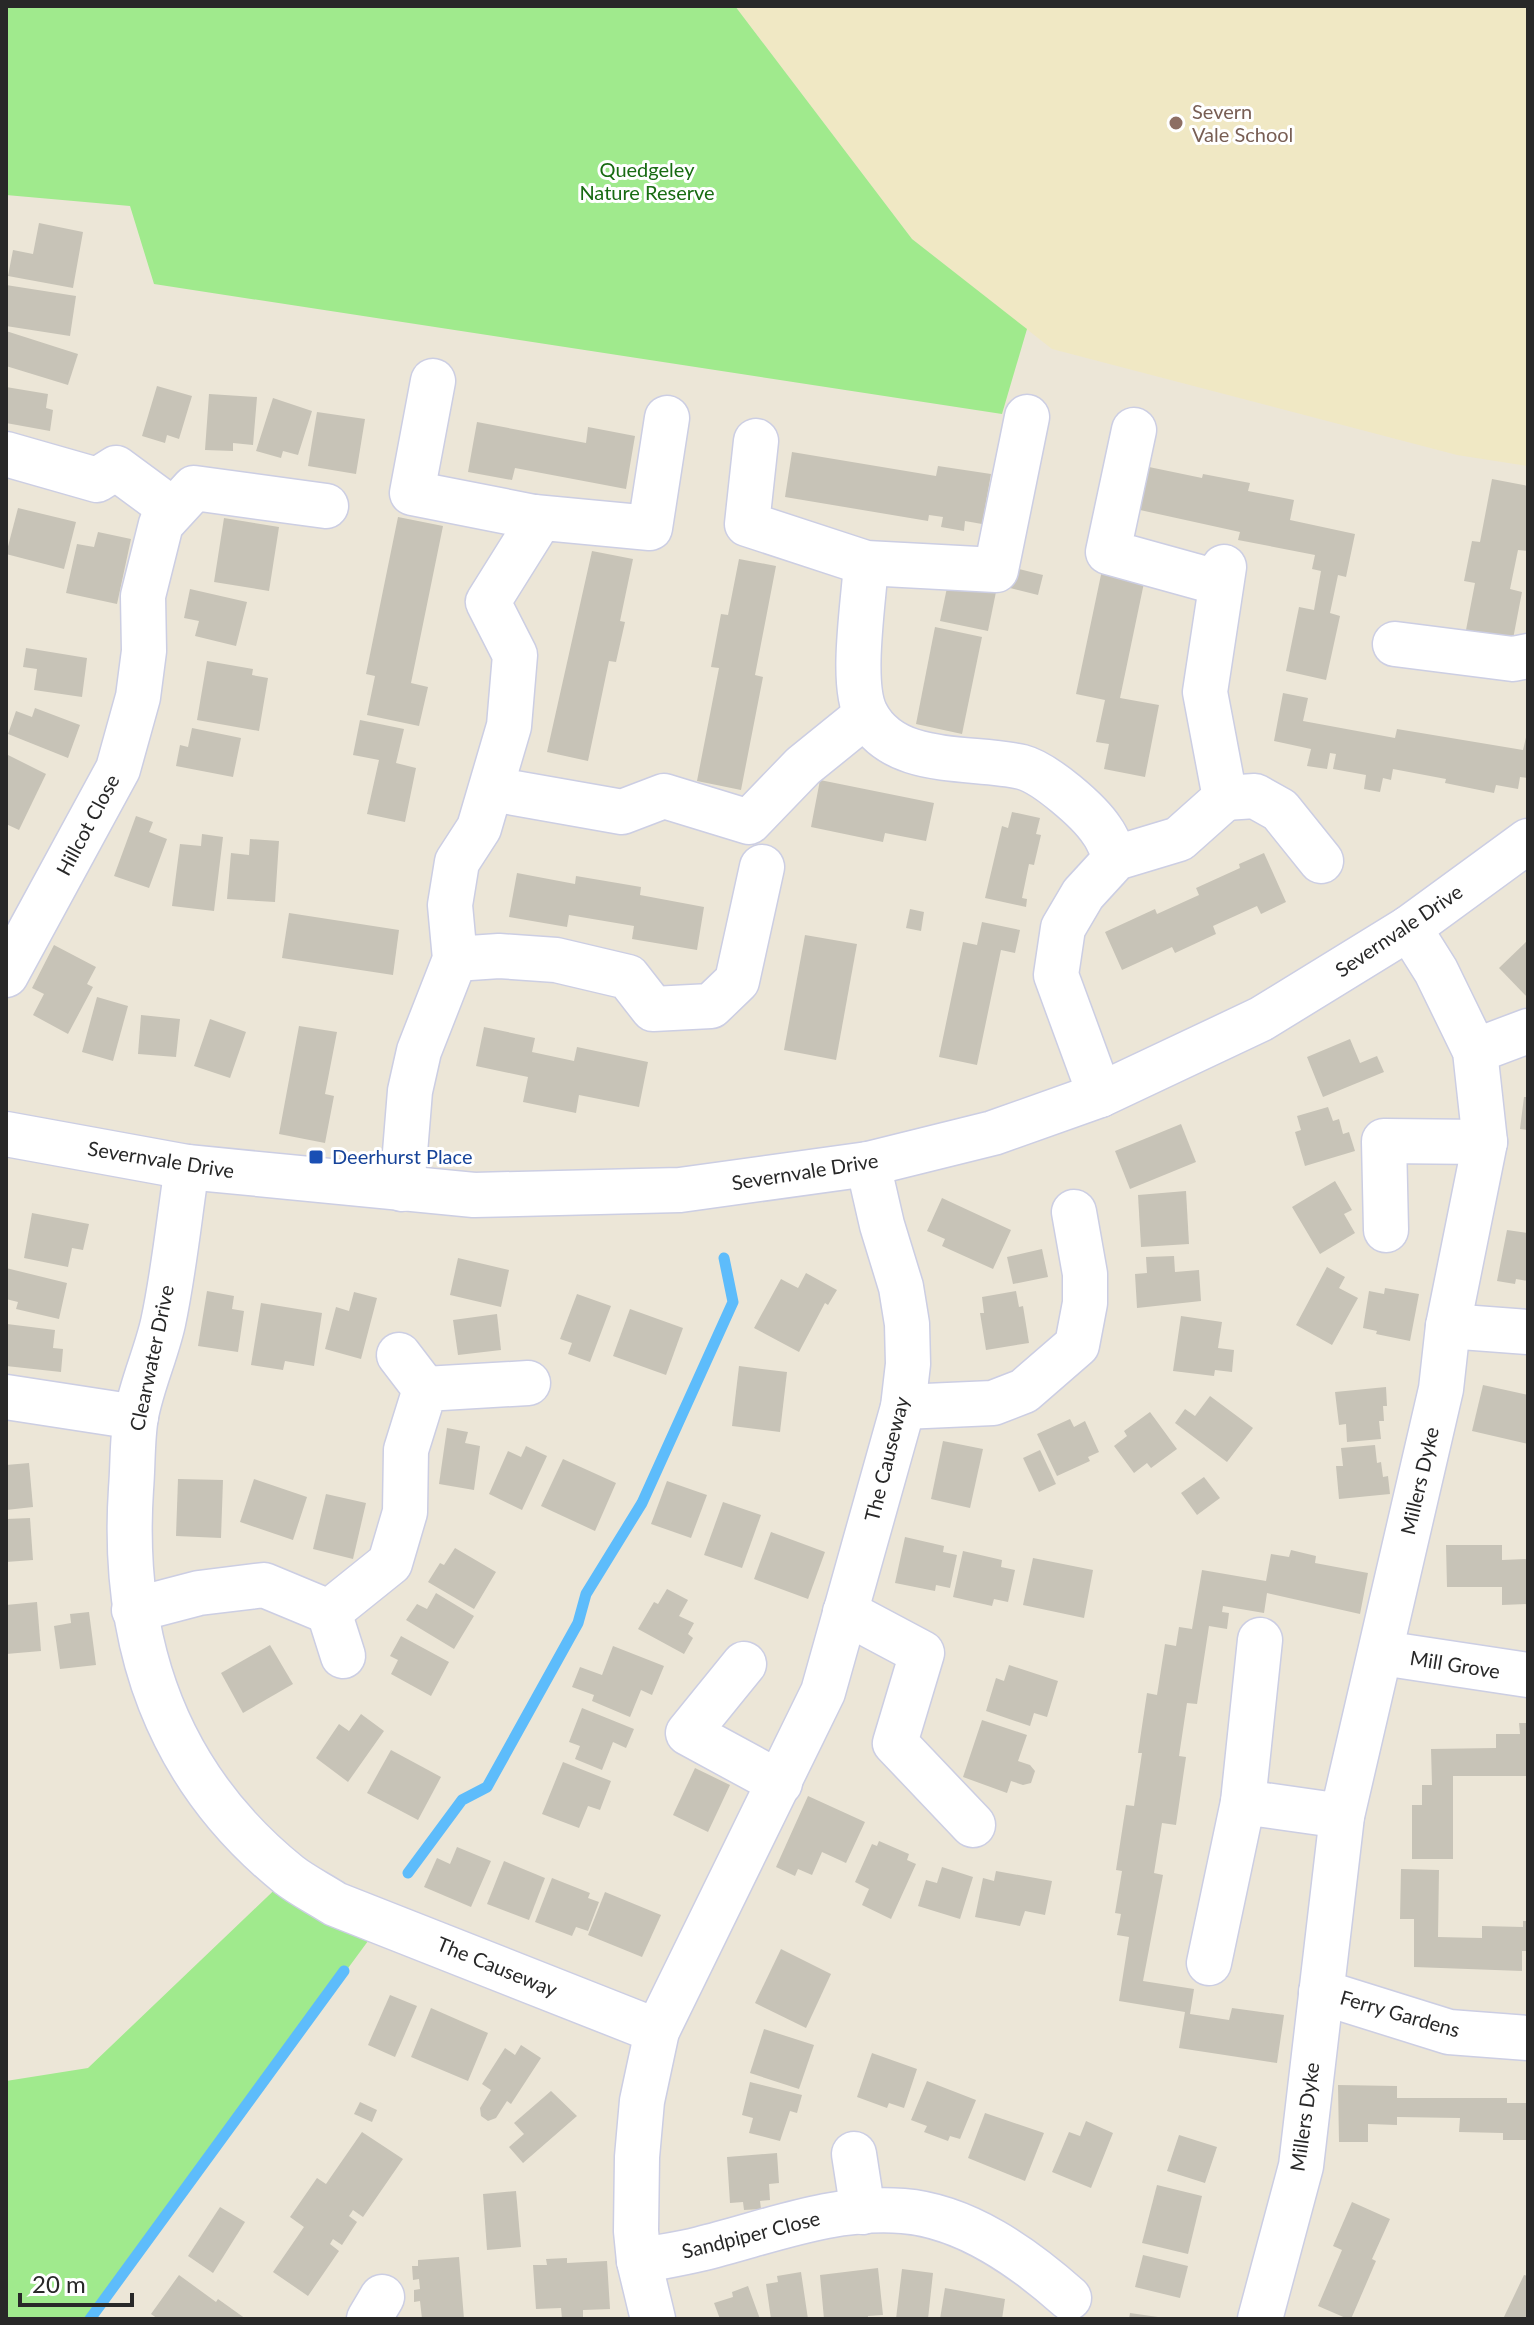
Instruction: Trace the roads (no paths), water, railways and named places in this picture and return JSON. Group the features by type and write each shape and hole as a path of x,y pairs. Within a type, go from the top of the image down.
{"street":[{"path":"433,381 412,493 534,523 650,528 667,418"},
{"path":"756,441 747,524 866,563 996,570 1027,417"},
{"path":"1134,430 1108,552 1222,575 1205,692 1225,798"},
{"path":"6,454 97,480 116,468 183,499 326,506"},
{"name":"Hillcot Close","path":"6,975 118,769 138,697 144,651 143,596 161,524 183,499"},
{"path":"402,1189 410,1091 419,1051 455,959 450,905 457,862 479,828 509,726 515,655 488,602 534,523"},
{"path":"866,563 858,683 866,715 886,737 911,752 1024,768 1057,785 1101,829 1116,858"},
{"path":"1395,644 1513,659 1528,656"},
{"path":"492,789 622,812 664,796 749,822 803,766 866,715"},
{"path":"1100,1095 1056,975 1063,928 1083,894 1116,858 1179,839 1225,798 1255,796 1280,810 1321,861"},
{"name":"Severnvale Drive","path":"6,1134 187,1167 474,1195 680,1190 868,1164 993,1133 1100,1095 1261,1019 1409,928 1528,841"},
{"path":"455,959 499,956 556,960 628,977 653,1009 711,1006 737,981 762,867"},
{"name":"Millers Dyke","path":"1260,2319 1301,2166 1342,1816 1441,1389 1448,1326 1485,1142 1475,1051 1436,971 1409,928"},
{"path":"1475,1051 1528,1031"},
{"path":"1386,1230 1383,1126 1485,1142"},
{"name":"The Causeway","path":"653,2319 639,2261 636,2231 637,2157 642,2101 657,2031 823,1692 903,1407 908,1364 907,1324 901,1287 868,1164"},
{"name":"Clearwater Drive","path":"187,1167 163,1323 136,1417 128,1540 134,1610 148,1673 171,1731 225,1813 290,1875 335,1904 382,1922"},
{"path":"903,1407 993,1403 1024,1391 1092,1353 1085,1303 1085,1274 1074,1212"},
{"path":"1448,1326 1528,1332"},
{"path":"399,1355 425,1389"},
{"path":"425,1389 528,1383"},
{"path":"329,1612 390,1563 405,1512 406,1450 425,1389"},
{"path":"6,1397 136,1417"},
{"path":"134,1610 199,1593 264,1585 329,1612 343,1656"},
{"path":"845,1612 936,1648 895,1743 973,1825"},
{"path":"1209,1963 1243,1802 1260,1640"},
{"name":"Mill Grove","path":"1382,1653 1528,1675"},
{"path":"744,1664 688,1733 780,1783"},
{"path":"1243,1802 1342,1816"},
{"name":"The Causeway","path":"382,1922 657,2031"},
{"name":"Ferry Gardens","path":"1321,1992 1449,2032 1528,2038"},
{"path":"854,2154 863,2212"},
{"name":"Sandpiper Close","path":"639,2261 699,2249 794,2223 863,2212 904,2211 940,2219 1050,2261 1069,2298"}],"waterway":[{"path":"408,1873 462,1800 487,1787 578,1623 586,1594 642,1503 733,1302 724,1258"},
{"path":"90,2319 344,1971"}],"place":[{"name":"Severn Vale School","path":"1176,123"},
{"name":"Deerhurst Place","path":"316,1157"}],"park label":[{"name":"Quedgeley Nature Reserve","path":"647,182"}]}
